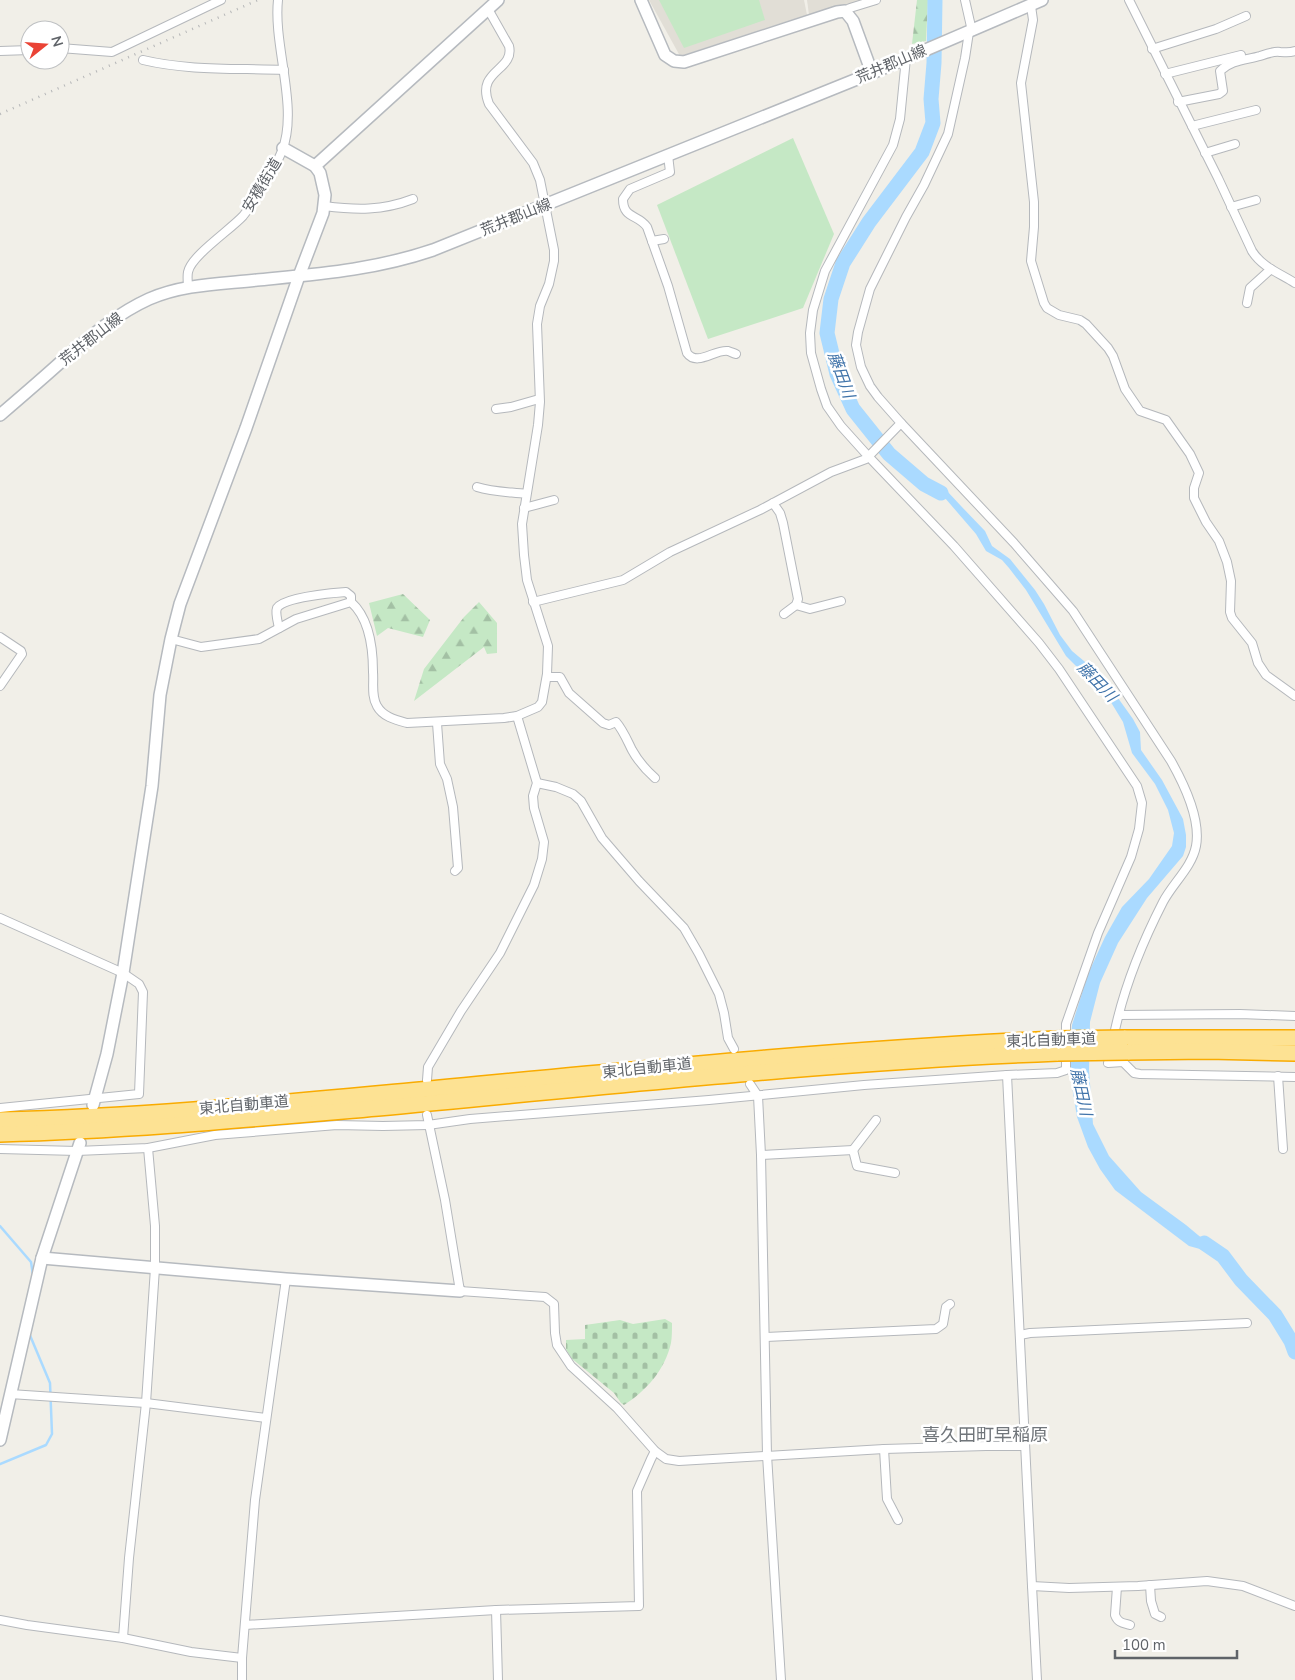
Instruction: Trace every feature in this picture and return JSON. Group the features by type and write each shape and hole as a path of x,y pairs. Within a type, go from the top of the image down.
{"highway":[{"name":"東北自動車道","path":"0,1120 302,1101 732,1060 877,1049 1126,1045 1295,1038"},
{"name":"東北自動車道","path":"1126,1045 1208,1051 1295,1052"},
{"name":"東北自動車道","path":"0,1134 171,1125 303,1115 734,1074 974,1056 1057,1046"}],"street":[{"path":"70,49 112,52 221,0"},
{"name":"安積街道","path":"188,287 188,271 195,258 244,215 276,164 283,148 287,127 287,103 278,29 278,0"},
{"path":"642,0 665,54 674,61 684,62 876,0"},
{"path":"965,0 967,33 965,58 948,134 870,289 856,345 861,366 878,397 898,425 1014,543 1073,611 1184,784 1197,832 1196,847 1192,859 1164,900 1134,968 1119,1015 1108,1063 1123,1062 1134,1073 1140,1074 1295,1077"},
{"path":"1128,0 1252,250 1257,258 1271,269 1295,283"},
{"path":"1039,2 1033,20 1021,83 1034,202 1031,261 1044,303 1046,308 1059,315 1080,320 1086,324 1113,356 1125,389 1140,411 1166,420 1190,454 1200,473 1194,488 1195,502 1219,542 1230,573 1232,599 1230,612 1232,618 1252,643 1258,663 1266,675 1295,696"},
{"name":"荒井郡山線","path":"0,415 97,331 123,312 151,299 188,287 338,273 402,261 872,73 1039,2"},
{"path":"315,166 492,4 511,51 509,58 485,86 486,95 489,104 533,163 540,180 554,250 554,261 549,284 540,306 537,324 540,399 538,426 522,524 524,555 533,602 546,638 548,653 547,677 542,702 530,711 517,716 437,723 407,723 394,720 383,714 374,700 370,640 362,617 356,606 351,602"},
{"path":"845,11 852,21 872,73"},
{"path":"1152,49 1216,29 1246,16"},
{"path":"0,51 20,50"},
{"path":"1178,102 1219,94 1223,87 1220,71 1241,59 1275,52 1290,53 1295,51"},
{"path":"1165,74 1243,54"},
{"path":"0,1148 148,1148 215,1135 318,1126 428,1125 470,1119 758,1096 864,1085 1008,1074 1057,1073 1066,1070 1066,1024 1098,933 1131,856 1139,829 1142,810 1140,794 1137,786 1074,691 1039,643 954,546 841,426 827,406 811,353 810,333 813,310 825,271 893,145 900,119 910,56"},
{"path":"143,60 201,68 284,70"},
{"path":"1192,126 1256,110"},
{"path":"1205,153 1235,144"},
{"path":"94,1101 107,1054 123,973 152,786 160,696 171,639 180,604 246,428 299,276 314,239 324,206 323,181 315,166 283,148"},
{"path":"668,155 670,172 630,189 623,199 626,212 644,223 652,241 689,356 695,359 728,351 736,354"},
{"path":"324,206 353,210 380,208 412,199"},
{"path":"1231,207 1256,200"},
{"path":"652,241 664,239"},
{"path":"1247,303 1250,288 1271,269"},
{"path":"496,409 540,399"},
{"path":"533,602 623,580 670,552 831,472 866,459 898,425"},
{"path":"477,487 490,491 526,494"},
{"path":"524,508 554,500"},
{"path":"773,502 780,512 783,523 798,599 796,605 784,614"},
{"path":"279,628 277,608 301,598 346,592 351,596 351,602"},
{"path":"171,639 200,647 259,639 296,619 351,602"},
{"path":"796,605 810,610 841,602"},
{"path":"0,637 21,651 22,654 0,686"},
{"path":"547,677 560,677 569,693 603,723 609,725 616,722 624,732 633,752 645,769 655,778"},
{"path":"427,1080 428,1067 461,1011 500,953 534,885 542,859 544,842 534,808 533,796 537,783 517,716"},
{"path":"437,723 440,764 447,779 453,807 458,868 455,871"},
{"path":"537,783 556,787 573,794 581,801 602,838 639,881 684,928 719,994 728,1038 734,1049"},
{"path":"0,918 123,973 139,984 143,992 140,1094 94,1101 0,1108"},
{"path":"1119,1015 1240,1014 1295,1016"},
{"path":"1008,1074 1037,1680"},
{"path":"1278,1076 1282,1149"},
{"path":"750,1084 758,1096 766,1337 767,1455 782,1680"},
{"path":"427,1115 460,1291"},
{"path":"761,1155 853,1150 876,1120"},
{"path":"0,1440 42,1258 78,1147"},
{"path":"123,1638 130,1549 146,1403 155,1268 155,1226 148,1148"},
{"path":"853,1150 857,1166 895,1173"},
{"path":"42,1258 286,1279 545,1297 554,1304 557,1345 571,1366 617,1408 655,1451 666,1459 679,1461 884,1449 1025,1446"},
{"path":"242,1680 242,1658 255,1500 286,1279"},
{"path":"766,1337 936,1329 943,1324 946,1307 950,1304"},
{"path":"1020,1335 1247,1323"},
{"path":"10,1394 146,1403 266,1418"},
{"path":"884,1449 887,1499 898,1520"},
{"path":"245,1625 496,1610 639,1606 637,1491 655,1451"},
{"path":"1032,1586 1069,1588 1117,1587 1207,1581 1232,1583 1252,1588 1295,1606"},
{"path":"1150,1585 1152,1609 1155,1614 1161,1616"},
{"path":"1117,1587 1116,1619 1130,1625"},
{"path":"496,1610 498,1680"},
{"path":"0,1620 123,1638 191,1652 242,1658"}],"shaded area":[{"path":"649,0 804,0 807,15 680,56"},
{"path":"807,0 862,0 809,15"}],"green space":[{"path":"659,0 759,0 765,20 684,48"},
{"path":"917,0 928,0 926,41 912,44"},
{"path":"793,138 834,234 803,308 708,339 657,205"},
{"path":"403,594 430,620 423,637 388,628 377,636 369,603"},
{"path":"479,602 497,623 497,653 487,654 484,647 414,701 424,669 464,617"},
{"path":"665,1319 672,1323 672,1330 671,1343 664,1362 654,1379 624,1405 614,1393 571,1358 566,1349 566,1340 585,1339 585,1325 620,1320 633,1324"}],"water":[{"path":"923,484 934,485 947,491 985,531 992,546 1010,559 1035,590 1060,635 1072,651 1103,677 1133,719 1140,732 1141,750 1162,780 1183,819 1186,847 1183,856 1147,898 1118,943 1100,983 1090,1022 1089,1070 1093,1124 1109,1156 1141,1192 1186,1225 1222,1255 1189,1246 1115,1190 1100,1169 1088,1147 1077,1117 1069,1068 1072,1025 1088,974 1105,937 1122,907 1149,879 1172,846 1174,833 1168,810 1155,784 1132,753 1123,722 1109,699 1066,656 1026,590 1009,568 1002,560 986,551 976,534 945,498 927,491"}],"waterway":[{"name":"藤田川","path":"935,0 934,63 931,99 933,123 922,152 869,222 843,263 831,299 827,333 837,374 853,409 889,454 924,484 941,493"},
{"path":"0,1226 31,1262 33,1275"},
{"name":"藤田川","path":"1204,1243 1223,1256 1241,1280 1275,1315 1291,1341 1295,1352"},
{"path":"0,1464 46,1445 52,1434 50,1383 29,1333"}],"railway":[{"path":"0,114 258,0"}],"district":[{"name":"喜久田町早稲原","path":"985,1435"}]}
